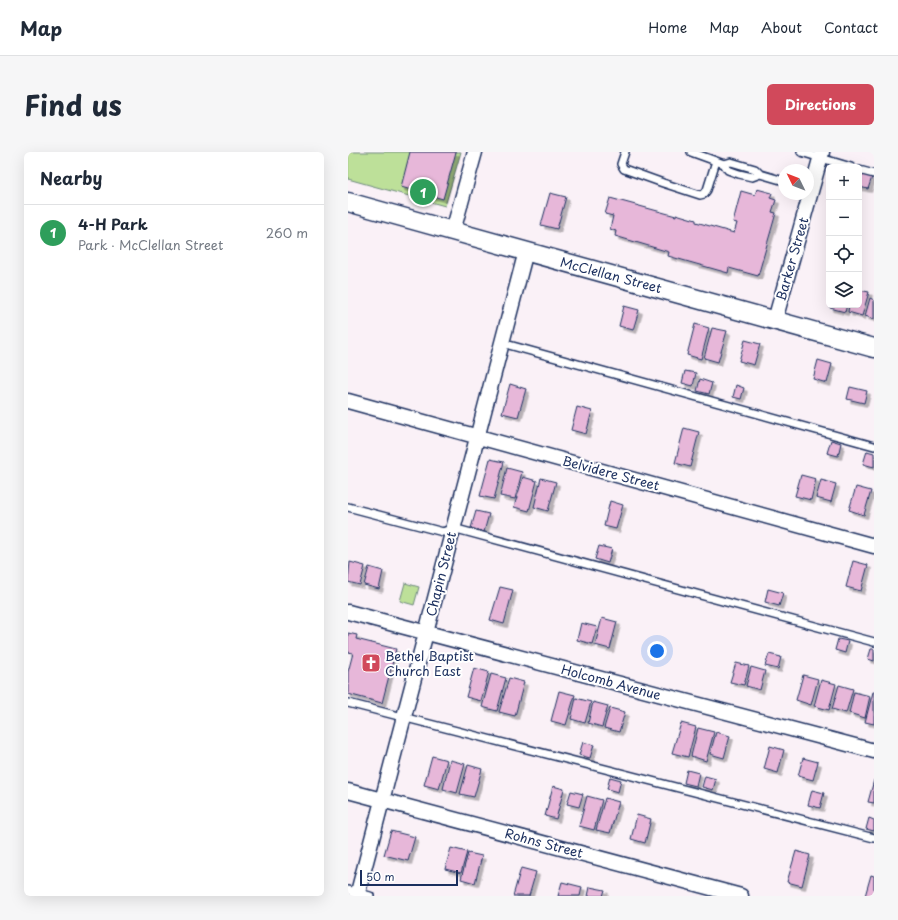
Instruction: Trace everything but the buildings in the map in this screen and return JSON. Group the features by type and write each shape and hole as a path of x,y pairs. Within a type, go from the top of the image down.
{"street":[{"path":"453,231 475,152"},
{"name":"Barker Street","path":"814,178 822,155"},
{"name":"Barker Street","path":"775,320 807,200"},
{"name":"McClellan Street","path":"348,202 874,348"},
{"name":"Chapin Street","path":"358,894 526,251"},
{"name":"Belvidere Street","path":"348,401 874,546"},
{"name":"Holcomb Avenue","path":"348,612 874,751"},
{"name":"Rohns Street","path":"348,791 741,896"}],"lane":[{"path":"626,152 621,164 624,169 700,194 704,194 707,190 716,161"},
{"path":"691,152 724,164 731,162 755,169 760,174 778,179"},
{"path":"801,152 822,155 844,164"},
{"path":"862,171 874,174"},
{"path":"502,343 874,446"},
{"path":"348,507 443,532 453,528 874,642"},
{"path":"348,703 874,838"}],"green space":[{"path":"348,152 461,152 445,206 348,179"},
{"path":"405,583 419,587 414,605 400,601"}],"place":[{"name":"4-H Park","path":"423,192"},
{"name":"Bethel Baptist Church East","path":"371,663"}]}
